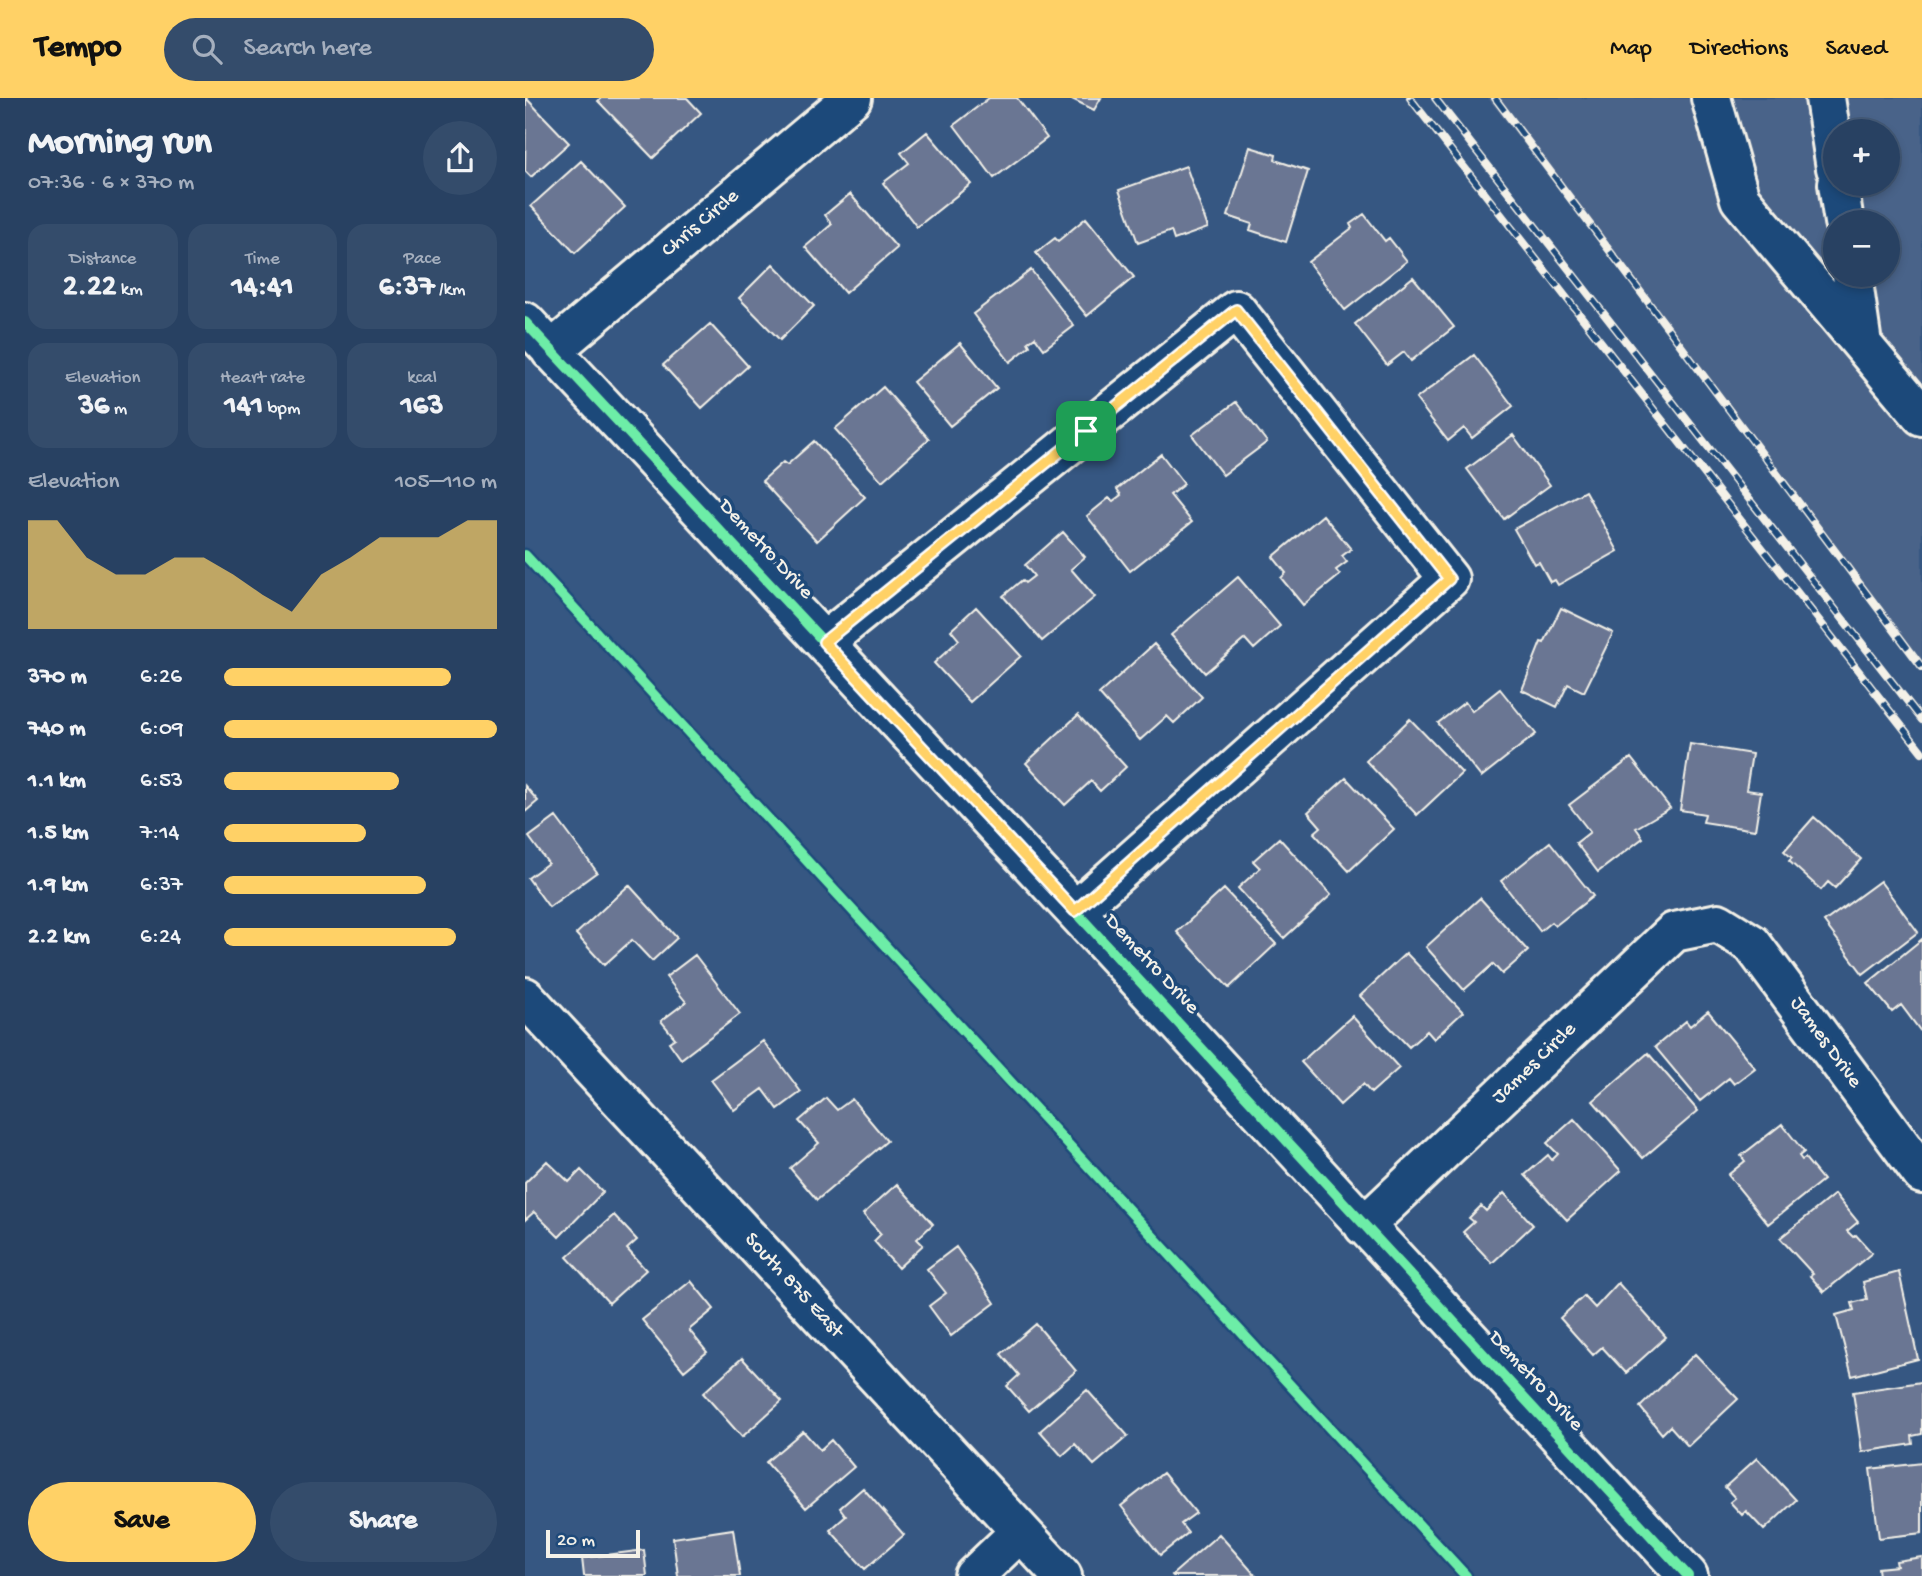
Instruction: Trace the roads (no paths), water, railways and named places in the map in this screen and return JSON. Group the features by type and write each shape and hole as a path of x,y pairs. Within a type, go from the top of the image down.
{"street":[{"name":"Chris Circle","path":"551,351 852,98"},
{"path":"1711,98 1740,199 1922,416"},
{"path":"1825,98 1828,119"},
{"path":"1854,287 1862,344"},
{"path":"824,642 1236,310 1449,579 1075,911"},
{"name":"Demetro Drive","path":"525,322 1075,911 1688,1576"},
{"name":"James Circle","path":"1364,1227 1674,932 1718,923"},
{"name":"James Drive","path":"1718,923 1752,944 1922,1174"},
{"name":"South 875 East","path":"525,997 1062,1576"},
{"path":"974,1576 1020,1532"}],"railway":[{"path":"1410,98 1922,752"},
{"path":"1435,98 1922,720"},
{"path":"1495,98 1922,667"}]}
